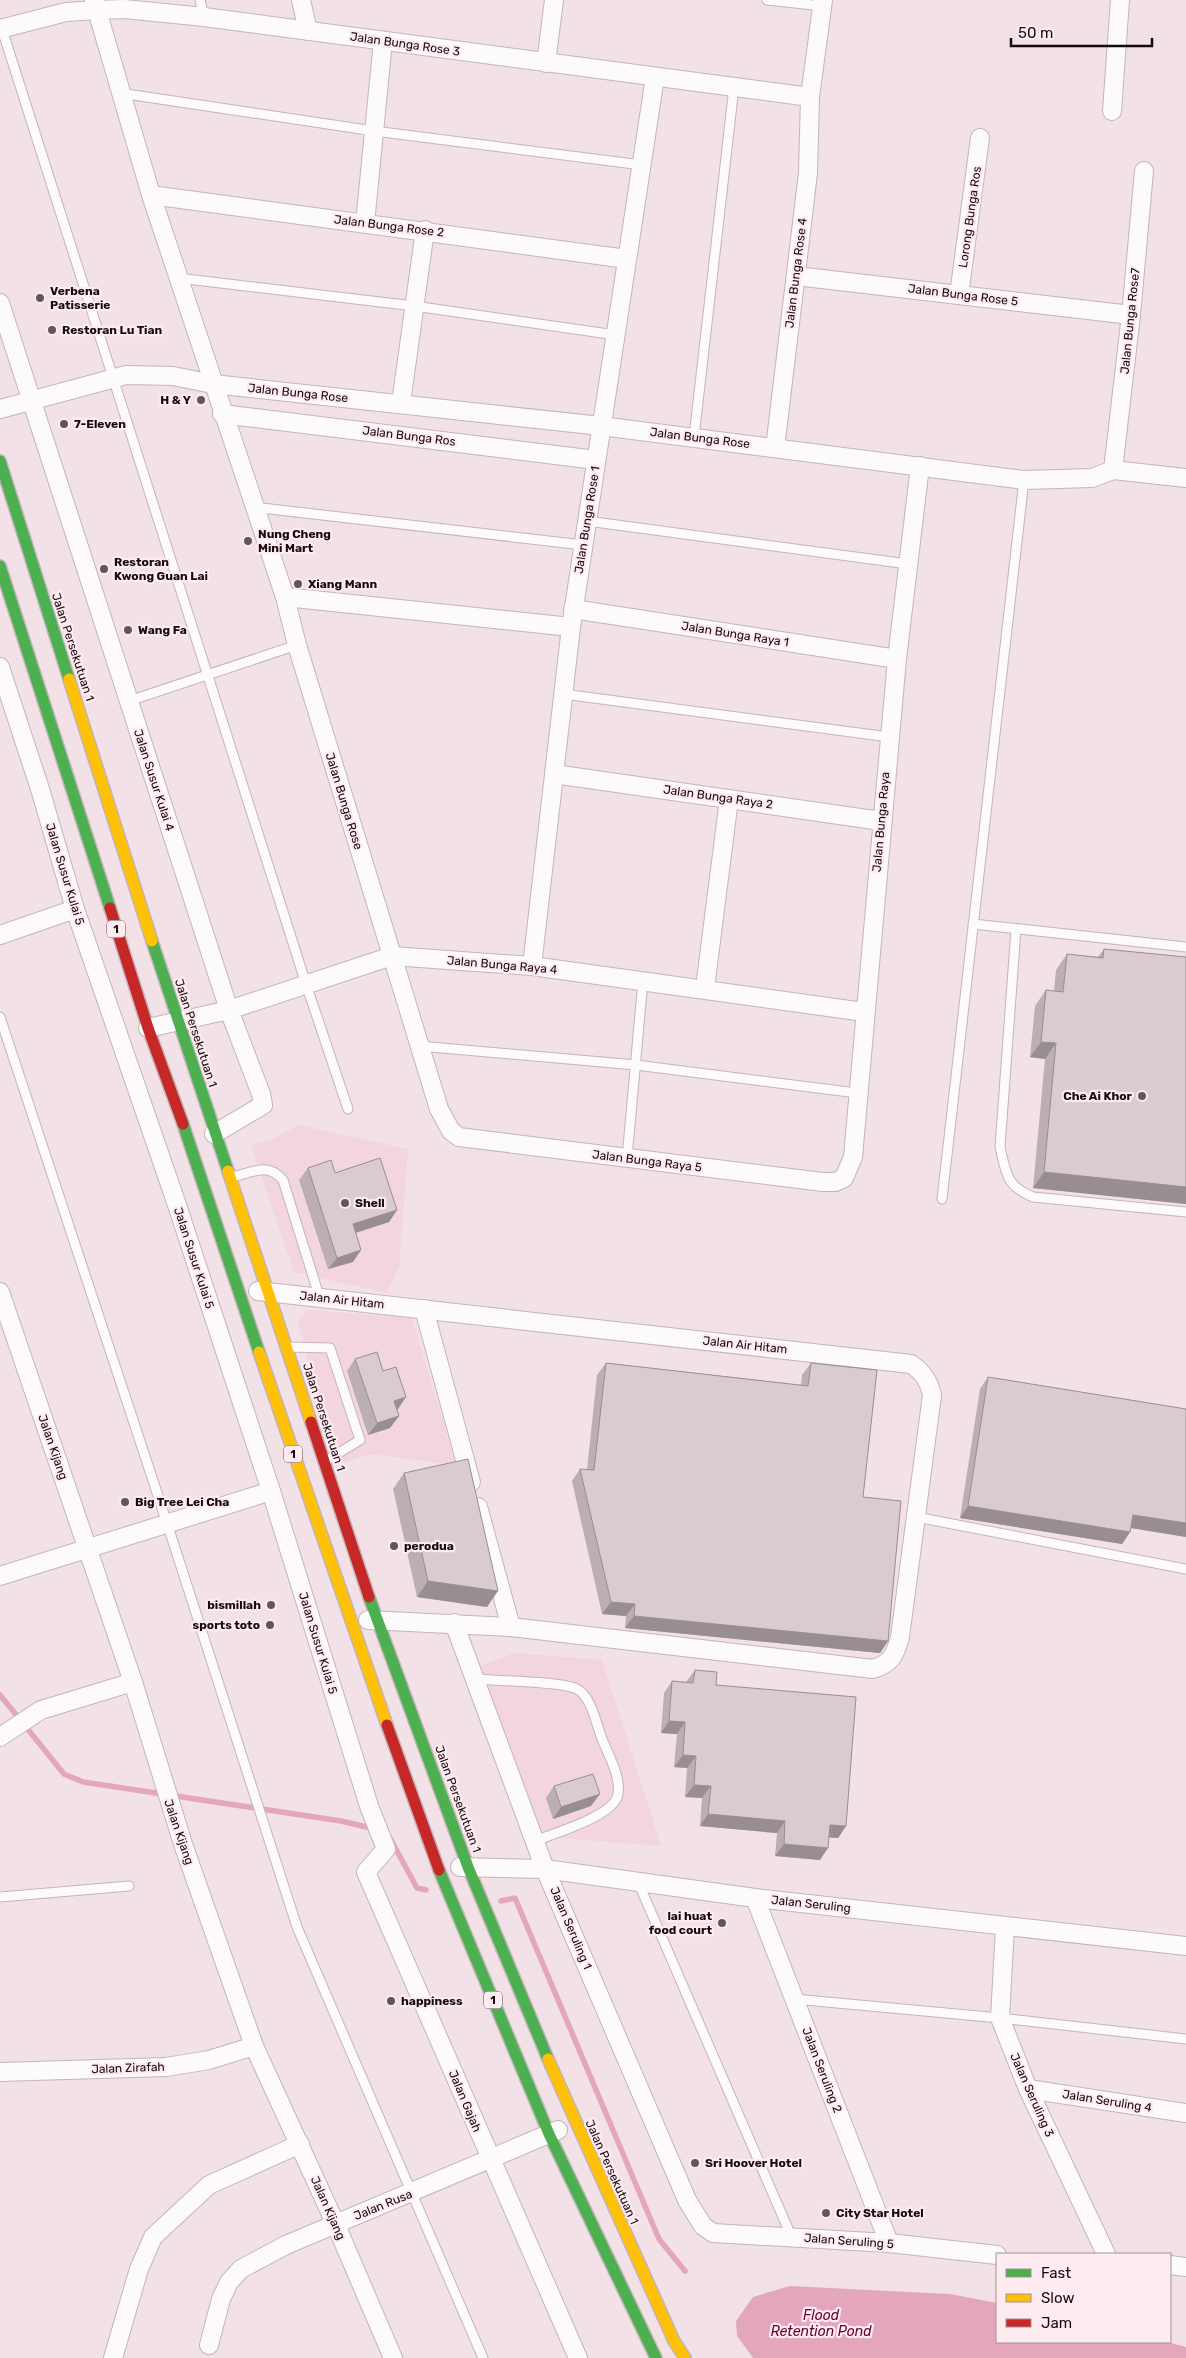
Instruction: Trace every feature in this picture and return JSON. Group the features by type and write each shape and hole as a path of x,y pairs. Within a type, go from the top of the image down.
{"highway":[{"name":"Jalan Persekutuan 1","path":"0,461 214,1134 231,1177 377,1621 468,1867 575,2123 674,2341 685,2358"},
{"name":"1","path":"0,566 148,1028 204,1180 238,1290 348,1617 437,1865 549,2134 656,2358"}],"street":[{"path":"301,0 308,31"},
{"path":"546,62 554,0"},
{"path":"1112,112 1120,0"},
{"name":"Jalan Bunga Rose 4","path":"775,448 808,173 810,97 822,3"},
{"name":"Jalan Bunga Rose 3","path":"1,26 96,5 204,17 810,97"},
{"name":"Jalan Bunga Rose","path":"96,5 150,195 253,507 285,597 297,645 419,1046 439,1109 451,1132"},
{"path":"365,223 383,41"},
{"name":"Jalan Bunga Rose 1","path":"532,966 573,609 655,77"},
{"name":"Lorong Bunga Ros","path":"959,295 980,138"},
{"name":"Jalan Bunga Rose7","path":"1113,470 1131,315 1144,171"},
{"name":"Jalan Bunga Rose 2","path":"150,195 627,258"},
{"path":"402,403 425,230"},
{"name":"Jalan Bunga Rose 5","path":"796,276 1131,315"},
{"name":"Jalan Susur Kulai 4","path":"0,303 229,1010 261,1094 263,1105 214,1134"},
{"name":"Jalan Bunga Rose","path":"0,408 126,375 174,376 213,384 602,426 1024,480 1092,478 1113,470 1186,478"},
{"name":"Jalan Bunga Ros","path":"222,414 596,460"},
{"name":"Jalan Bunga Raya","path":"844,1178 853,1157 864,1012 896,659 920,466"},
{"path":"285,597 571,628"},
{"name":"Jalan Bunga Raya 1","path":"573,609 896,659"},
{"name":"Jalan Susur Kulai 5","path":"0,667 40,789 75,909 176,1202 271,1491 369,1806 386,1849"},
{"name":"Jalan Bunga Raya 2","path":"554,774 881,821"},
{"path":"705,988 729,799"},
{"path":"0,935 75,909"},
{"name":"Jalan Bunga Raya 4","path":"148,1028 229,1010 392,956 532,966 705,988 864,1012"},
{"name":"Jalan Bunga Raya 5","path":"451,1132 459,1138 823,1182 835,1182 844,1178"},
{"name":"Jalan Air Hitam","path":"238,1290 267,1291 320,1299 911,1364 921,1371 929,1383 932,1395 895,1656 886,1665 873,1669 860,1668 511,1627 377,1621 348,1617"},
{"name":"Jalan Kijang","path":"0,1292 88,1548 183,1844 254,2046 336,2224 387,2355"},
{"path":"424,1309 511,1627"},
{"path":"0,1576 271,1491"},
{"name":"Jalan Seruling 1","path":"454,1623 545,1869 687,2200 703,2226"},
{"path":"0,1737 41,1710 132,1682"},
{"name":"Jalan Gajah","path":"386,1849 366,1872 578,2358"},
{"name":"Jalan Seruling","path":"437,1865 545,1869 755,1898 1186,1946"},
{"name":"Jalan Seruling 2","path":"755,1898 889,2243"},
{"name":"Jalan Seruling 3","path":"1005,1926 1000,2018 1028,2088 1106,2253"},
{"name":"Jalan Zirafah","path":"0,2072 166,2067 208,2060 254,2046"},
{"name":"Jalan Seruling 4","path":"1028,2088 1186,2113"},
{"name":"Jalan Rusa","path":"209,2344 221,2300 229,2282 241,2269 286,2245 575,2123"},
{"path":"113,2358 139,2269 153,2237 209,2185 300,2144"},
{"name":"Jalan Seruling 5","path":"703,2226 713,2233 889,2243 996,2255"},
{"path":"1171,2265 1186,2267"}],"lane":[{"path":"200,0 204,17"},
{"path":"766,0 822,3"},
{"path":"1,26 115,379 306,984 348,1109"},
{"path":"694,437 734,87"},
{"path":"120,94 374,131 642,164"},
{"path":"178,278 414,306 616,335"},
{"path":"942,1199 1024,480"},
{"path":"253,507 583,545"},
{"path":"587,521 908,564"},
{"path":"129,701 297,645"},
{"path":"563,694 889,737"},
{"path":"973,924 1186,947"},
{"path":"1016,929 1000,1146 1006,1174 1016,1190 1033,1197 1186,1212"},
{"path":"627,1158 643,980"},
{"path":"0,1017 248,1771 297,1927 483,2358"},
{"path":"419,1046 636,1065 858,1094"},
{"path":"231,1177 268,1168 283,1180 320,1299"},
{"path":"286,1347 330,1348 360,1440 324,1462"},
{"path":"916,1517 1186,1568"},
{"path":"475,1679 563,1685 578,1690 588,1701 617,1777 618,1794 612,1806 602,1814 535,1841"},
{"path":"638,1882 792,2238"},
{"path":"0,1897 129,1886"},
{"path":"794,2000 1000,2018 1186,2039"}],"shaded area":[{"path":"298,1125 408,1149 399,1267 387,1293 294,1272 251,1145 273,1139"},
{"path":"308,1310 412,1318 456,1465 371,1454 341,1464 312,1376 298,1322"},
{"path":"515,1653 602,1660 661,1846 537,1836 480,1666"}],"water":[{"name":"Flood Retention Pond","path":"790,2286 950,2294 996,2303 996,2343 1171,2343 1186,2347 1186,2358 753,2358 737,2336 736,2321 753,2297"}],"building":[{"path":"1104,949 1186,957 1186,1187 1044,1172 1056,1043 1041,1042 1046,990 1063,992 1067,954 1103,958"},
{"name":"Shell","path":"380,1158 397,1210 353,1224 361,1250 337,1258 308,1168 331,1160 335,1173"},
{"path":"377,1352 383,1371 396,1367 406,1397 394,1401 399,1416 377,1423 355,1359"},
{"path":"606,1363 808,1386 811,1363 877,1370 863,1497 901,1501 888,1641 634,1616 635,1604 611,1602 580,1469 594,1470"},
{"path":"988,1377 1186,1409 1186,1523 1133,1515 1130,1532 968,1506"},
{"path":"468,1459 498,1591 428,1581 404,1473"},
{"path":"695,1670 717,1672 716,1685 856,1697 846,1826 830,1825 828,1848 784,1844 785,1821 708,1814 711,1786 694,1785 696,1756 683,1755 685,1722 669,1721 672,1681 693,1683"},
{"path":"593,1774 600,1794 561,1807 554,1786"}],"waterway":[{"path":"0,1695 64,1774 83,1782 341,1821 375,1829"},
{"path":"391,1840 417,1888 426,1890"},
{"path":"501,1901 515,1898 659,2239 685,2271"}],"traffic: fast":[{"path":"0,461 69,679"},
{"path":"0,566 110,908"},
{"path":"152,941 228,1171"},
{"path":"183,1124 259,1352"},
{"path":"369,1597 468,1867 548,2059"},
{"path":"439,1870 549,2134 656,2358"}],"traffic: slow":[{"path":"69,679 152,941"},
{"path":"228,1171 311,1422"},
{"path":"259,1352 387,1725"},
{"path":"548,2059 674,2341 685,2358"}],"traffic: jam":[{"path":"110,908 148,1028 183,1124"},
{"path":"311,1422 369,1597"},
{"path":"387,1725 439,1870"}],"place":[{"name":"Verbena Patisserie","path":"40,298"},
{"name":"Restoran Lu Tian","path":"52,330"},
{"name":"H & Y","path":"201,400"},
{"name":"7-Eleven","path":"64,424"},
{"name":"Nung Cheng Mini Mart","path":"248,541"},
{"name":"Restoran Kwong Guan Lai","path":"104,569"},
{"name":"Xiang Mann","path":"298,584"},
{"name":"Wang Fa","path":"128,630"},
{"name":"Che Ai Khor","path":"1142,1096"},
{"name":"Shell","path":"345,1203"},
{"name":"Big Tree Lei Cha","path":"125,1502"},
{"name":"perodua","path":"394,1546"},
{"name":"bismillah","path":"271,1605"},
{"name":"sports toto","path":"270,1625"},
{"name":"lai huat food court","path":"722,1923"},
{"name":"happiness","path":"391,2001"},
{"name":"Sri Hoover Hotel","path":"695,2163"},
{"name":"City Star Hotel","path":"826,2213"}]}
